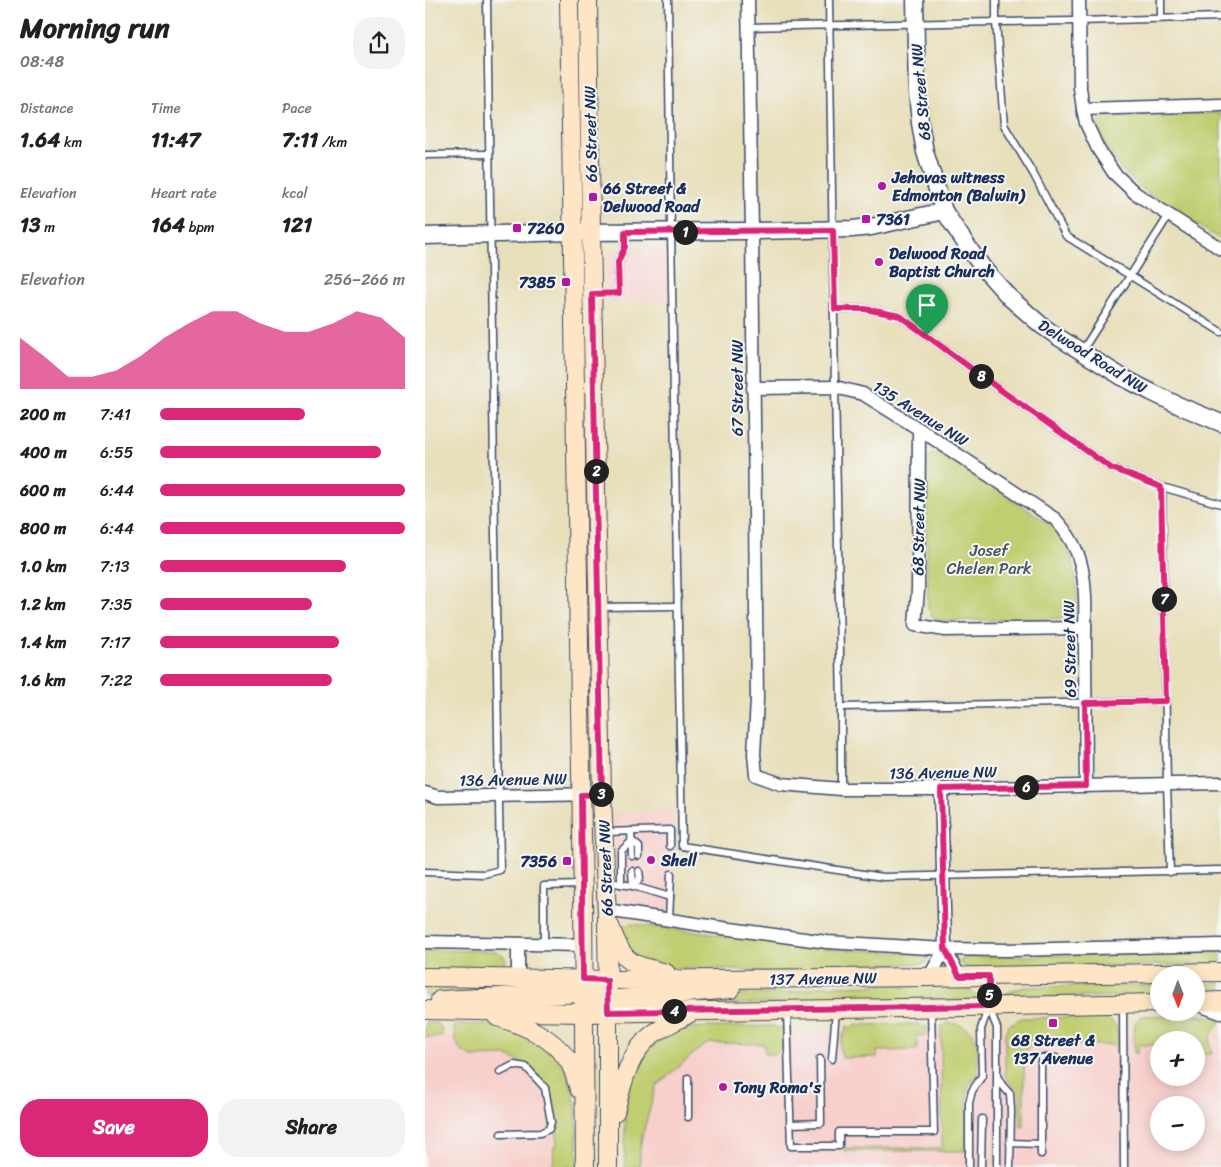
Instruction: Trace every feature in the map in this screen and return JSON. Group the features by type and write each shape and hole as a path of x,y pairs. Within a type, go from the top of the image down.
{"main road":[{"name":"66 Street NW","path":"569,0 583,885 585,1167"},
{"name":"66 Street NW","path":"588,0 602,794 604,832 613,883 607,913 608,1167"},
{"path":"607,913 617,945 628,960 640,967 692,979"},
{"name":"137 Avenue NW","path":"425,977 518,978 583,986 607,980 1221,972"},
{"path":"425,1010 583,1013 608,1006 816,978"},
{"path":"425,1003 583,986"},
{"name":"137 Avenue NW","path":"608,1006 694,1011 931,1008 1150,1002"},
{"path":"1205,1003 1221,1002"},
{"path":"477,1011 507,1020 544,1036 569,1061 584,1104"},
{"path":"608,1139 620,1089 639,1047 653,1034 694,1011"}],"street":[{"name":"67 Street NW","path":"748,0 757,700 754,754 756,775"},
{"name":"68 Street NW","path":"915,0 917,92 920,123 925,152 944,211"},
{"path":"1079,0 1080,88 1086,123 1094,143 1114,173 1135,193 1221,249"},
{"path":"1083,109 1221,105"},
{"path":"425,236 572,232 833,230 871,227 944,211"},
{"name":"Delwood Road NW","path":"944,211 972,254 990,276 1010,298 1041,325 1122,377 1180,406 1221,423"},
{"name":"135 Avenue NW","path":"753,388 835,387 863,394 1055,519"},
{"name":"68 Street NW","path":"919,429 918,590 915,625 945,630 1085,628"},
{"name":"69 Street NW","path":"1055,519 1069,536 1079,556 1084,586 1086,786"},
{"name":"136 Avenue NW","path":"756,775 781,784 841,789 941,789 1221,783"},
{"path":"941,789 945,949 959,976"},
{"name":"136 Avenue NW","path":"425,793 438,797 602,794"},
{"name":"137 Avenue NW","path":"607,913 827,942 945,949 1006,950 1221,945"},
{"path":"425,942 583,945"},
{"path":"517,944 518,978"},
{"path":"929,977 945,949"},
{"path":"1205,1007 1221,1013"}],"lane":[{"path":"425,872 484,874 500,870 487,0"},
{"path":"668,0 682,846 883,877 1221,870"},
{"path":"829,0 841,789"},
{"path":"996,0 1004,125 1034,175 1066,236 1221,332"},
{"path":"1161,0 1161,18"},
{"path":"748,27 1221,17"},
{"path":"425,155 489,154"},
{"path":"1081,351 1169,215"},
{"path":"592,294 619,293 618,262 625,247 625,232"},
{"path":"835,309 865,309 900,316 1111,468 1161,487 1221,504"},
{"path":"1161,487 1169,872"},
{"path":"599,607 677,606"},
{"path":"841,707 1166,701"},
{"path":"604,832 670,830 670,846"},
{"path":"631,831 632,841 639,847 636,856"},
{"path":"632,841 621,851 613,883 633,886 670,897"},
{"path":"633,886 640,878 636,871"},
{"path":"669,920 671,874"},
{"path":"544,944 544,886 583,885"},
{"path":"969,1167 969,1103 972,1091 982,1076 981,1029 989,1006 989,976"},
{"path":"1123,1003 1124,1167"},
{"path":"989,1006 997,1028 997,1167"},
{"path":"787,1010 791,1146 839,1146 839,1132 934,1132 931,1008"},
{"path":"832,1059 837,1009"},
{"path":"1041,1154 1041,1058 1056,1058"},
{"path":"790,1124 821,1123 820,1059"},
{"path":"500,1072 514,1065 526,1067 545,1088 551,1122 549,1129 540,1133 501,1134"},
{"path":"997,1076 1001,1085 1010,1094 1010,1167"},
{"path":"688,1078 688,1117"},
{"path":"981,1167 982,1119"},
{"path":"1010,1143 1041,1144"}],"shaded area":[{"path":"668,248 669,301 607,302 606,257 613,249"},
{"path":"674,811 675,912 627,906 617,895 614,812"},
{"path":"750,1031 1150,1031 1150,1086 1205,1086 1205,1031 1221,1031 1221,1167 627,1167 634,1082 680,1040"},
{"path":"463,1035 554,1065 574,1167 425,1167 425,1037"}],"green space":[{"path":"577,42 579,42 583,79 582,146 578,111"},
{"path":"1221,113 1221,240 1141,188 1115,163 1096,130 1099,121 1105,116"},
{"path":"581,314 583,314 587,354 592,772 589,781"},
{"name":"Josef Chelen Park","path":"934,453 942,454 1050,524 1061,537 1070,552 1075,574 1077,605 1072,618 941,621 933,617 928,608 926,468 927,459"},
{"path":"632,924 820,948 923,954 927,957 927,962 922,964 881,964 881,970 764,972 659,968 630,956 620,931 624,925"},
{"path":"425,950 496,951 503,955 506,960 504,968 498,972 425,973"},
{"path":"1221,952 1221,964 969,968 959,963 967,957"},
{"path":"1221,983 1221,995 1205,995 1205,984"},
{"path":"942,984 966,989 977,997 974,1000 652,1005 626,1001 795,992 824,986"},
{"path":"1150,985 1150,996 1005,997 1005,994 1025,987"},
{"path":"425,987 529,988 524,993 425,996"},
{"path":"1141,1016 1150,1016 1150,1021 1205,1021 1205,1016 1214,1017 1221,1021 1221,1023 1212,1033 1210,1045 1212,1054 1205,1054 1205,1031 1150,1031 1150,1045 1138,1045 1138,1053 1134,1053 1135,1023"},
{"path":"1099,1017 1115,1025 1118,1035 1119,1053 1116,1053 1116,1045 1033,1045 1024,1054 1024,1127 1020,1126 1020,1094 1005,1076 1005,1036 1009,1025 1022,1018"},
{"path":"425,1022 436,1023 441,1027 442,1037 425,1037"},
{"path":"950,1023 961,1025 973,1034 978,1044 978,1073 968,1087 967,1093 966,1151 844,1151 844,1148 942,1148 941,1026"},
{"path":"456,1024 492,1025 511,1029 544,1043 565,1069 572,1089 576,1107 578,1167 553,1167 557,1135 553,1127 555,1116 546,1084 538,1075 508,1056 472,1057 461,1051 455,1040 454,1027"},
{"path":"918,1024 923,1027 927,1026 928,1035 917,1036 917,1050 877,1051 877,1057 842,1058 840,1043 847,1026 851,1028 855,1025"},
{"path":"773,1026 779,1029 782,1028 784,1034 783,1047 776,1054 765,1054 764,1044 710,1043 703,1046 656,1086 642,1137 640,1167 625,1167 625,1116 631,1083 636,1068 645,1054 657,1042 674,1032 687,1029"}],"place":[{"name":"Jehovas witness Edmonton (Balwin)","path":"882,186"},
{"name":"66 Street & Delwood Road","path":"593,197"},
{"name":"7361","path":"866,219"},
{"name":"7260","path":"517,228"},
{"name":"Delwood Road Baptist Church","path":"879,262"},
{"name":"7385","path":"566,282"},
{"name":"Shell","path":"651,860"},
{"name":"7356","path":"567,861"},
{"name":"68 Street & 137 Avenue","path":"1053,1023"},
{"name":"Tony Roma's","path":"723,1087"}],"route":[{"path":"833,230 835,309 865,309 900,316 927,335 1111,468 1161,487 1166,701 1085,703 1086,786 941,789 945,949 959,976 989,976 989,1006 608,1012 607,980 583,979 581,795 602,794 592,294 619,293 618,262 625,247 625,232 833,230"}]}
